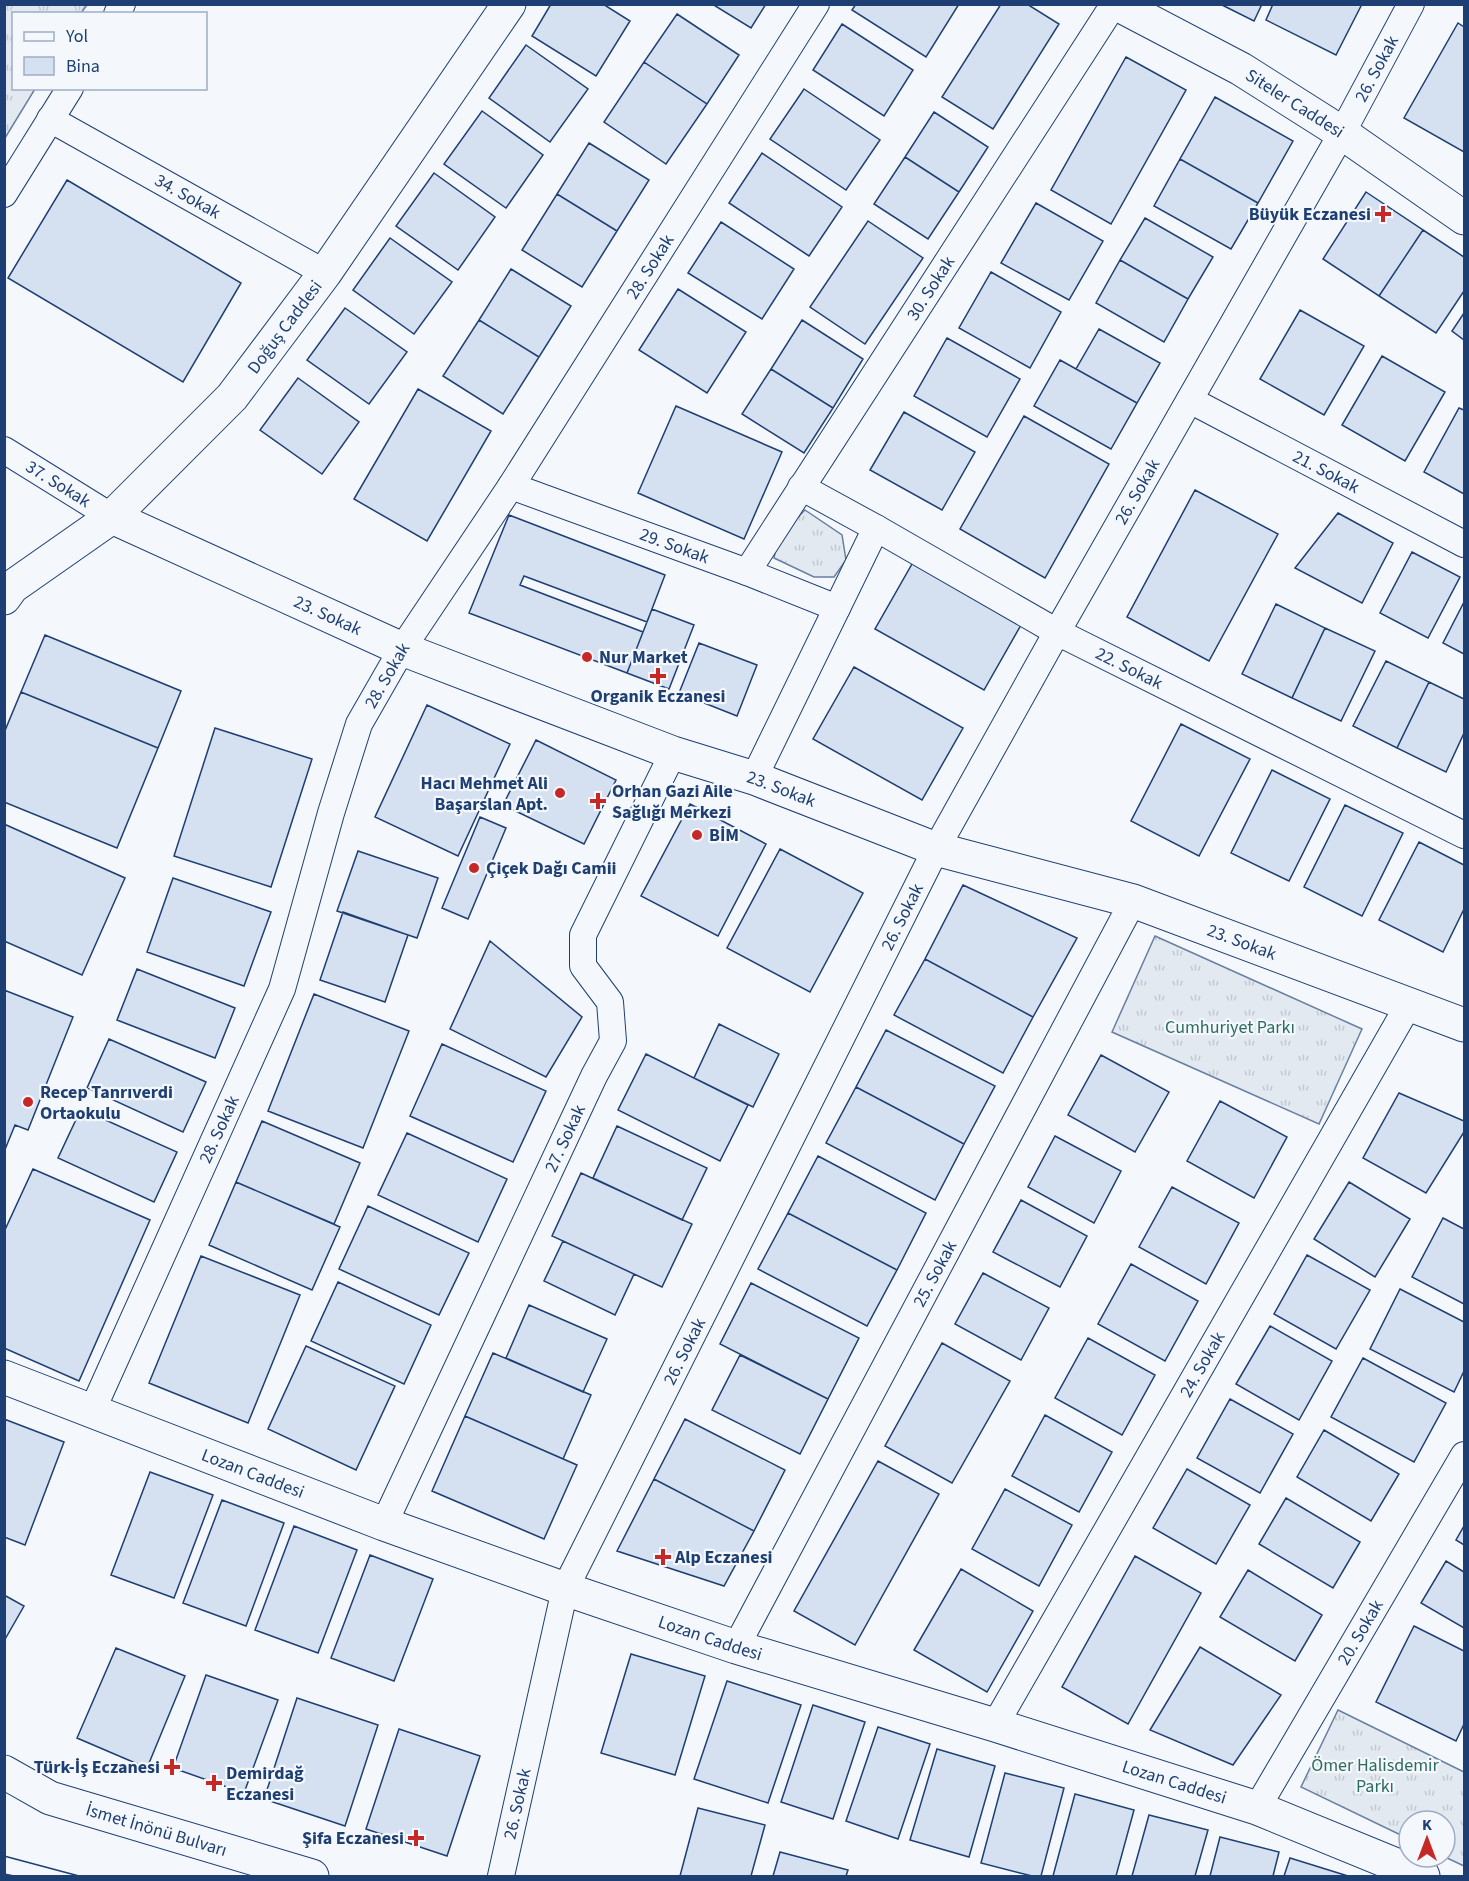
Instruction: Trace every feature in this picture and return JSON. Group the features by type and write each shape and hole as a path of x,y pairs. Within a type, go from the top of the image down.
{"main road":[{"name":"Doğuş Caddesi","path":"4,598 12,587 112,517 232,397 325,273 509,4"},
{"name":"Siteler Caddesi","path":"1116,4 1241,69 1342,133 1464,218"},
{"name":"23. Sokak","path":"112,517 402,649 673,753 754,778 936,849 1133,901 1464,1025"},
{"name":"Lozan Caddesi","path":"4,1377 384,1524 565,1589 735,1647 995,1725 1257,1808 1423,1876"},
{"name":"İsmet İnönü Bulvarı","path":"4,1772 50,1798 312,1876"}],"street":[{"name":"28. Sokak","path":"92,1411 282,989 331,813 359,724 402,649 511,486 816,4"},
{"name":"30. Sokak","path":"747,572 1116,4"},
{"name":"26. Sokak","path":"501,1876 565,1589 936,849 1342,133 1411,4"},
{"path":"4,194 69,90"},
{"name":"34. Sokak","path":"50,119 325,273"},
{"name":"21. Sokak","path":"1190,400 1464,544"},
{"name":"37. Sokak","path":"4,450 112,517"},
{"name":"29. Sokak","path":"511,486 747,572 837,608"},
{"name":"22. Sokak","path":"801,487 1057,632 1464,835"},
{"path":"754,778 876,528"},
{"name":"27. Sokak","path":"384,1524 594,1076 613,1041 610,1002 584,966 583,935 673,753"},
{"name":"25. Sokak","path":"735,1647 1133,901"},
{"name":"24. Sokak","path":"995,1725 1409,1004"},
{"name":"20. Sokak","path":"1257,1808 1464,1455"}],"green space":[{"path":"5,4 87,5 82,12 12,12 12,90 34,90 5,138"},
{"path":"805,510 842,535 846,560 834,577 814,577 774,558 778,537"},
{"name":"Cumhuriyet Parkı","path":"1155,936 1362,1029 1319,1124 1112,1032"},
{"name":"Ömer Halisdemir Parkı","path":"1338,1710 1464,1772 1464,1866 1457,1863 1457,1809 1397,1809 1397,1833 1301,1787"}],"building":[{"path":"551,4 603,4 630,21 596,76 532,36"},
{"path":"712,4 766,4 751,28"},
{"path":"856,4 959,4 926,57 852,10"},
{"path":"1001,4 1027,4 1059,24 993,129 942,97"},
{"path":"1220,4 1262,4 1254,21"},
{"path":"1273,4 1362,4 1336,55 1266,20"},
{"path":"677,14 739,55 707,104 644,62"},
{"path":"1458,23 1464,27 1464,152 1404,118"},
{"path":"842,24 913,70 884,116 813,70"},
{"path":"526,45 588,89 550,142 489,98"},
{"path":"1126,57 1186,90 1111,224 1051,190"},
{"path":"644,62 707,104 666,164 604,122"},
{"path":"804,89 880,140 846,190 770,139"},
{"path":"1215,97 1293,141 1258,203 1180,159"},
{"path":"482,111 543,155 506,208 444,164"},
{"path":"934,112 988,147 959,192 905,157"},
{"path":"589,143 649,180 617,231 557,194"},
{"path":"762,153 842,207 809,256 729,203"},
{"path":"905,157 959,192 928,239 874,204"},
{"path":"1180,159 1258,203 1231,249 1154,206"},
{"path":"434,173 495,217 458,270 396,226"},
{"path":"67,180 241,283 183,382 8,278"},
{"path":"1366,192 1423,230 1379,296 1323,259"},
{"path":"557,194 617,231 582,287 522,250"},
{"path":"1036,203 1103,241 1069,300 1001,263"},
{"path":"1145,218 1213,257 1188,299 1120,260"},
{"path":"868,221 923,258 865,344 810,307"},
{"path":"721,222 794,269 762,319 688,273"},
{"path":"1423,230 1464,257 1464,291 1436,333 1379,296"},
{"path":"390,238 452,282 414,334 353,290"},
{"path":"1120,260 1188,299 1164,342 1096,303"},
{"path":"511,269 571,306 539,357 479,320"},
{"path":"991,272 1061,312 1030,368 959,328"},
{"path":"678,289 746,332 707,393 639,350"},
{"path":"345,308 407,352 369,404 307,360"},
{"path":"1300,310 1364,346 1324,415 1260,379"},
{"path":"1464,313 1464,340 1452,331"},
{"path":"479,320 539,357 503,414 443,376"},
{"path":"802,320 863,359 833,408 771,369"},
{"path":"1099,329 1160,363 1137,403 1076,369"},
{"path":"947,338 1020,379 987,437 914,396"},
{"path":"1382,356 1445,392 1405,461 1342,425"},
{"path":"1060,360 1137,403 1111,449 1034,406"},
{"path":"771,369 833,408 804,453 742,414"},
{"path":"298,378 359,422 322,474 260,430"},
{"path":"418,389 491,431 427,541 354,499"},
{"path":"676,406 782,452 744,539 638,493"},
{"path":"1459,408 1464,410 1464,494 1424,472"},
{"path":"904,412 975,452 942,510 870,470"},
{"path":"1024,416 1109,464 1045,578 960,529"},
{"path":"1195,490 1278,534 1209,661 1127,617"},
{"path":"1338,513 1393,543 1362,603 1295,568"},
{"path":"509,515 665,575 647,622 524,576 520,585 643,632 627,673 469,613"},
{"path":"1412,552 1460,577 1428,638 1380,613"},
{"path":"916,557 1025,618 984,690 875,629"},
{"path":"1464,602 1464,654 1443,643"},
{"path":"1276,604 1325,628 1292,698 1242,674"},
{"path":"652,609 694,625 669,689 627,673"},
{"path":"1325,628 1375,651 1341,721 1292,698"},
{"path":"45,635 181,691 158,748 21,692"},
{"path":"699,643 757,665 737,716 679,693"},
{"path":"1386,661 1429,682 1397,748 1353,726"},
{"path":"854,667 963,728 922,800 813,739"},
{"path":"1429,682 1464,699 1464,733 1446,772 1397,748"},
{"path":"21,692 158,748 117,848 4,802 4,733"},
{"path":"427,705 510,744 458,856 375,817"},
{"path":"1181,724 1250,759 1199,856 1131,821"},
{"path":"215,728 312,759 271,887 174,856"},
{"name":"Hacı Mehmet Ali Başarslan Apt.","path":"536,740 616,780 584,844 503,805"},
{"path":"1272,770 1330,799 1289,881 1231,853"},
{"path":"690,804 766,844 718,936 641,896"},
{"path":"1345,805 1403,833 1362,916 1304,887"},
{"name":"Çiçek Dağı Camii","path":"480,817 506,828 468,919 442,908"},
{"path":"4,824 125,878 82,975 4,941"},
{"path":"1419,842 1464,865 1464,909 1443,952 1379,920"},
{"path":"780,849 863,893 810,992 727,948"},
{"path":"358,851 438,878 417,938 337,911"},
{"path":"173,878 271,912 244,986 147,952"},
{"path":"963,885 1077,938 1033,1017 925,959"},
{"path":"343,912 408,935 385,1002 320,980"},
{"path":"490,941 582,1017 546,1077 450,1029"},
{"path":"925,959 1033,1017 1003,1073 894,1015"},
{"path":"137,969 235,1008 215,1058 117,1020"},
{"path":"4,990 73,1017 28,1130 15,1125 4,1152"},
{"path":"314,994 409,1031 363,1148 268,1111"},
{"path":"719,1024 779,1054 753,1107 694,1078"},
{"path":"886,1030 995,1086 964,1144 856,1087"},
{"path":"109,1039 206,1082 183,1132 87,1088"},
{"path":"442,1044 546,1091 513,1162 410,1116"},
{"path":"646,1054 748,1105 720,1161 618,1110"},
{"path":"1101,1055 1169,1092 1135,1152 1068,1115"},
{"path":"856,1087 964,1144 935,1200 826,1143"},
{"path":"1399,1093 1464,1121 1464,1132 1426,1193 1363,1158"},
{"path":"1220,1101 1287,1137 1254,1198 1187,1161"},
{"path":"81,1109 177,1152 154,1202 58,1158"},
{"path":"262,1121 360,1163 334,1224 236,1182"},
{"path":"617,1126 707,1168 682,1220 593,1178"},
{"path":"407,1133 507,1179 478,1242 378,1195"},
{"path":"1055,1136 1121,1171 1094,1223 1028,1187"},
{"path":"818,1156 926,1213 897,1270 788,1213"},
{"path":"33,1169 150,1220 79,1381 4,1348 4,1232"},
{"path":"581,1173 692,1224 662,1287 552,1236"},
{"path":"236,1182 340,1227 312,1290 209,1245"},
{"path":"1349,1182 1410,1219 1375,1277 1314,1239"},
{"path":"1172,1187 1239,1223 1206,1284 1139,1247"},
{"path":"1021,1200 1087,1236 1060,1287 993,1252"},
{"path":"368,1206 469,1253 439,1315 339,1269"},
{"path":"788,1213 897,1270 867,1326 758,1269"},
{"path":"1443,1218 1464,1229 1464,1304 1412,1277"},
{"path":"563,1241 634,1274 615,1315 544,1281"},
{"path":"1307,1255 1370,1290 1336,1349 1274,1314"},
{"path":"201,1256 300,1295 248,1423 149,1383"},
{"path":"1131,1264 1198,1301 1165,1361 1098,1324"},
{"path":"983,1273 1049,1308 1021,1360 955,1324"},
{"path":"338,1282 431,1325 404,1384 311,1341"},
{"path":"751,1283 859,1338 828,1399 720,1344"},
{"path":"1400,1289 1464,1322 1464,1371 1454,1392 1370,1349"},
{"path":"529,1305 607,1339 583,1392 506,1358"},
{"path":"1270,1326 1332,1361 1299,1420 1236,1384"},
{"path":"1088,1338 1155,1375 1122,1435 1055,1398"},
{"path":"942,1343 1010,1381 952,1483 885,1446"},
{"path":"306,1346 395,1386 356,1470 268,1429"},
{"path":"493,1353 591,1395 563,1459 465,1416"},
{"path":"740,1355 828,1399 800,1454 712,1410"},
{"path":"1363,1358 1446,1403 1414,1462 1331,1417"},
{"path":"1230,1399 1293,1434 1260,1493 1197,1458"},
{"path":"1045,1415 1112,1452 1079,1512 1012,1476"},
{"path":"465,1416 577,1465 544,1539 432,1491"},
{"path":"4,1419 64,1442 25,1545 4,1537"},
{"path":"685,1419 785,1470 754,1531 654,1479"},
{"path":"1324,1430 1399,1474 1371,1521 1297,1477"},
{"path":"878,1461 939,1494 855,1645 794,1611"},
{"path":"1187,1469 1250,1505 1216,1564 1153,1528"},
{"path":"150,1472 213,1495 174,1598 111,1575"},
{"path":"654,1479 754,1531 724,1586 617,1551"},
{"path":"1005,1489 1072,1525 1039,1586 972,1549"},
{"path":"1286,1498 1360,1542 1333,1588 1259,1544"},
{"path":"222,1500 284,1523 246,1626 183,1603"},
{"path":"294,1526 357,1550 318,1653 255,1630"},
{"path":"1464,1526 1464,1545 1456,1540"},
{"path":"370,1555 433,1579 394,1681 331,1658"},
{"path":"1135,1556 1201,1593 1128,1724 1062,1687"},
{"path":"1446,1561 1464,1572 1464,1628 1421,1603"},
{"path":"961,1569 1033,1611 987,1692 914,1650"},
{"path":"1248,1570 1322,1615 1295,1661 1220,1617"},
{"path":"4,1595 24,1606 4,1641"},
{"path":"1414,1626 1464,1651 1464,1724 1456,1741 1376,1702"},
{"path":"1200,1647 1281,1695 1233,1765 1150,1730"},
{"path":"116,1648 185,1676 147,1768 77,1738"},
{"path":"631,1654 705,1676 675,1775 601,1753"},
{"path":"206,1675 278,1700 244,1793 173,1768"},
{"path":"727,1681 801,1705 768,1803 694,1779"},
{"path":"297,1698 378,1725 345,1826 264,1799"},
{"path":"813,1705 865,1722 833,1819 781,1802"},
{"path":"878,1727 930,1744 898,1839 846,1821"},
{"path":"399,1729 480,1756 447,1856 366,1829"},
{"path":"937,1749 995,1766 969,1857 910,1840"},
{"path":"1005,1773 1064,1788 1041,1876 1032,1876 981,1863"},
{"path":"1075,1794 1134,1810 1116,1876 1053,1876"},
{"path":"698,1808 765,1825 751,1876 680,1876"},
{"path":"1149,1815 1208,1830 1195,1876 1132,1876"},
{"path":"1220,1837 1279,1852 1273,1876 1210,1876"},
{"path":"780,1852 848,1870 846,1876 773,1876"},
{"path":"1290,1858 1348,1876 1284,1876"}],"tram line":[{"path":"4,1856 79,1876"},
{"path":"4,1874 14,1876"}],"place":[{"name":"Büyük Eczanesi","path":"1383,214"},
{"name":"Nur Market","path":"587,657"},
{"name":"Organik Eczanesi","path":"658,676"},
{"name":"Hacı Mehmet Ali Başarslan Apt.","path":"560,793"},
{"name":"Orhan Gazi Aile Sağlığı Merkezi","path":"598,801"},
{"name":"BİM","path":"697,835"},
{"name":"Çiçek Dağı Camii","path":"474,868"},
{"name":"Recep Tanrıverdi Ortaokulu","path":"28,1102"},
{"name":"Alp Eczanesi","path":"663,1557"},
{"name":"Türk-İş Eczanesi","path":"172,1767"},
{"name":"Demirdağ Eczanesi","path":"214,1783"},
{"name":"Şifa Eczanesi","path":"416,1838"}]}
